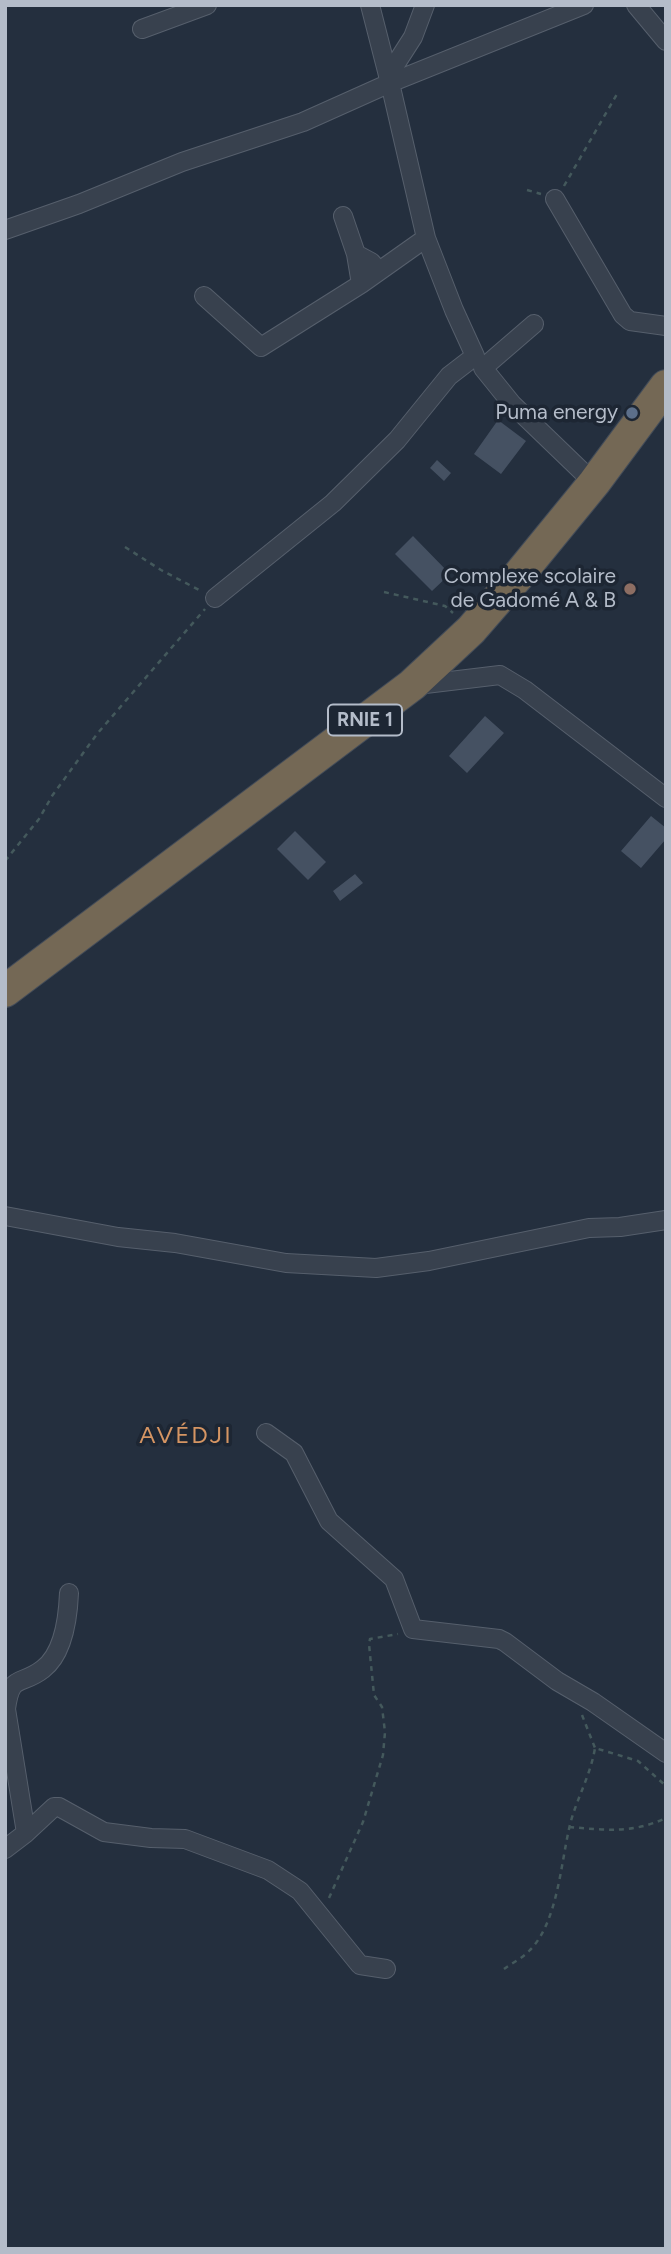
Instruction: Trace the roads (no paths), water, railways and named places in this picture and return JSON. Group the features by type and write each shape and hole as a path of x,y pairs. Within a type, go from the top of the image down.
{"highway":[{"name":"RNIE 1","path":"5,992 412,685 471,630 594,483 666,386"}],"street":[{"path":"142,29 207,5"},
{"path":"370,5 426,238 454,310 479,362 512,404 594,483"},
{"path":"389,80 412,37 425,5"},
{"path":"5,230 79,204 183,162 303,122 389,80 584,5"},
{"path":"636,5 666,41"},
{"path":"555,199 623,316 630,321 666,326"},
{"path":"343,216 356,254 361,284"},
{"path":"205,296 261,347 361,284 426,238"},
{"path":"356,254 371,262 379,271"},
{"path":"215,598 333,503 397,440 449,376 479,362 534,324"},
{"path":"412,685 500,675 525,690 666,798"},
{"path":"5,1216 286,1263 376,1268 429,1261 589,1228 620,1227 666,1220"},
{"path":"266,1433 293,1453 329,1521 394,1579 413,1629 499,1639 666,1753"},
{"path":"26,1833 6,1709 8,1693 19,1680 47,1665 64,1637 69,1593"},
{"path":"5,1849 54,1807 59,1807 111,1834 192,1841 277,1875 300,1891 360,1965 386,1969"}],"place":[{"name":"Puma energy","path":"632,413"},
{"name":"Complexe scolaire de Gadomé A & B","path":"630,589"}],"district":[{"name":"AVÉDJI","path":"186,1436"}]}
